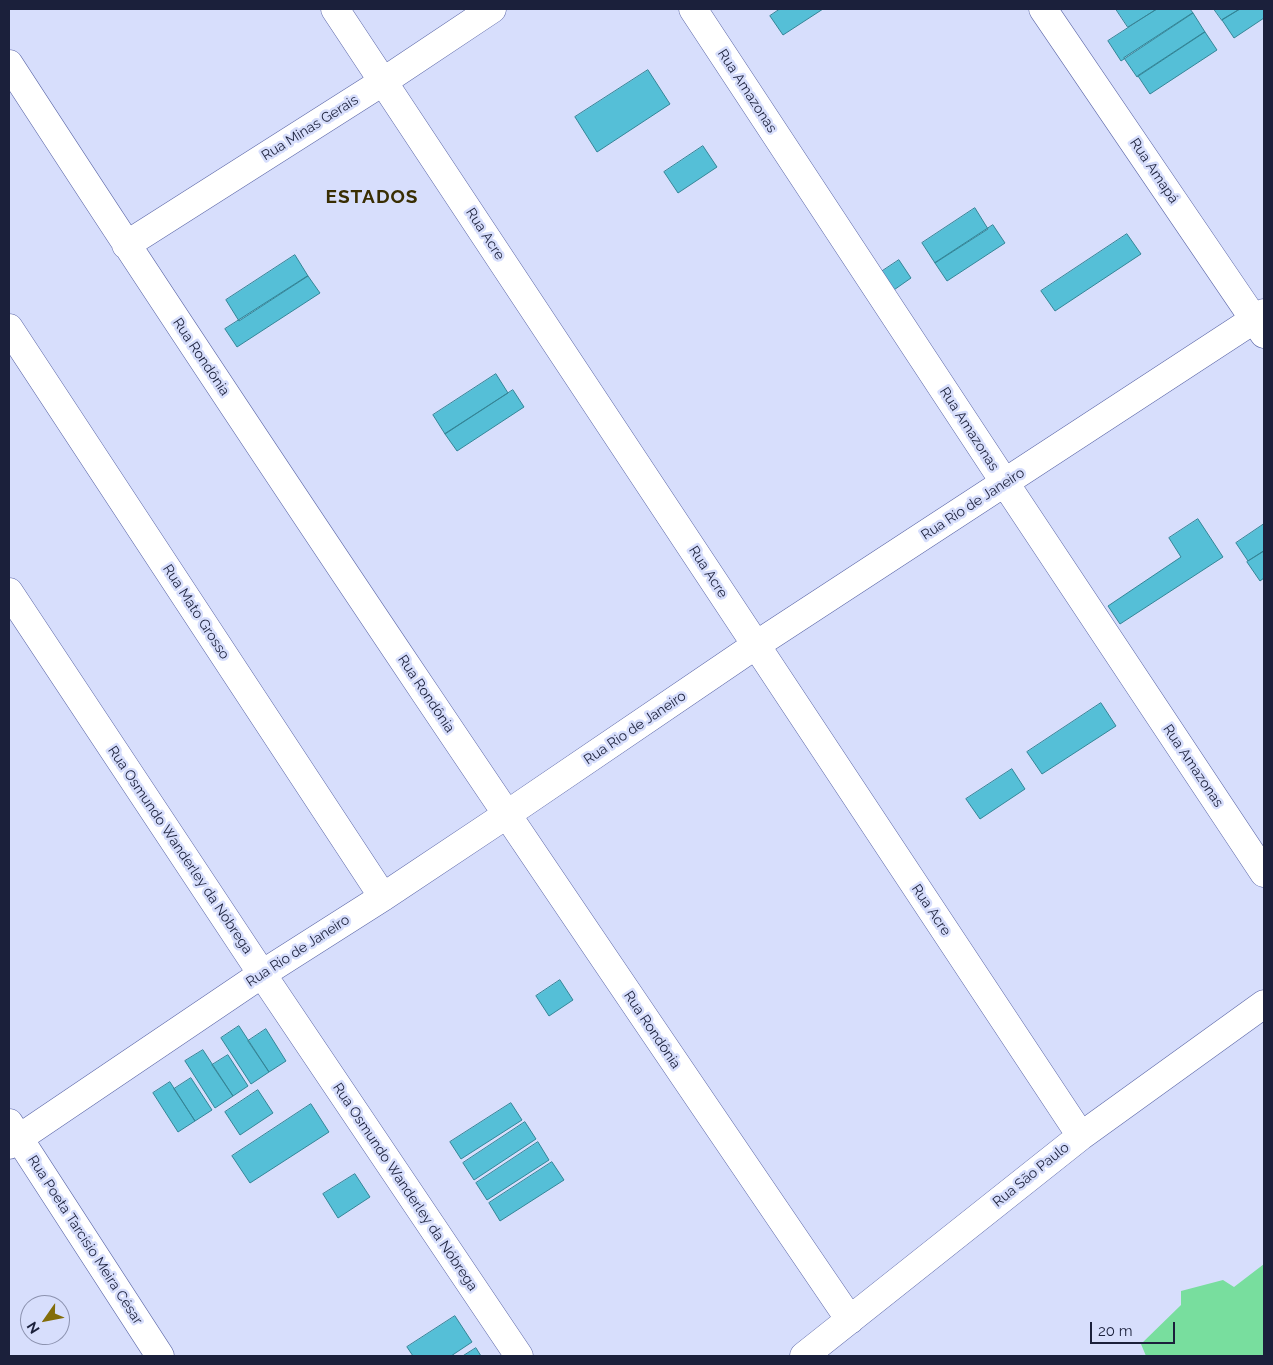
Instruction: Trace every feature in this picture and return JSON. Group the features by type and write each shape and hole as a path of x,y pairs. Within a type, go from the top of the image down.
{"street":[{"name":"Rua Acre","path":"335,9 1081,1136"},
{"name":"Rua Minas Gerais","path":"126,245 384,81 492,9"},
{"name":"Rua Amazonas","path":"693,9 1264,873"},
{"name":"Rua Amapá","path":"1043,9 1261,322"},
{"name":"Rua Rondônia","path":"9,64 126,245 506,815 850,1320"},
{"name":"Rua Rio de Janeiro","path":"12,1136 383,896 756,646 1005,483 1261,322"},
{"name":"Rua Mato Grosso","path":"9,328 383,896"},
{"name":"Rua Osmundo Wanderley da Nóbrega","path":"9,592 262,974 520,1356"},
{"name":"Rua São Paulo","path":"804,1356 1081,1136 1264,1004"},
{"name":"Rua Poeta Tarcísio Meira César","path":"12,1136 160,1356"}],"shaded area":[{"path":"1264,1264 1264,1356 1146,1356 1141,1344 1181,1305 1181,1291 1223,1280 1234,1287"}],"building":[{"path":"780,9 823,9 783,35 770,16"},
{"path":"1116,9 1157,9 1128,27"},
{"path":"1157,9 1190,9 1193,13 1121,61 1108,41"},
{"path":"1214,9 1240,9 1222,20"},
{"path":"1240,9 1264,9 1264,18 1234,38 1222,20"},
{"path":"1193,13 1205,32 1137,77 1124,58"},
{"path":"1205,32 1217,50 1150,94 1138,76"},
{"path":"648,70 670,104 597,152 575,117"},
{"path":"703,146 717,167 678,193 664,172"},
{"path":"975,208 988,229 935,263 922,243"},
{"path":"993,225 1005,243 947,281 935,263"},
{"path":"1127,234 1141,254 1055,311 1041,291"},
{"path":"295,255 308,276 239,321 226,300"},
{"path":"899,260 911,278 891,292 878,274"},
{"path":"308,276 320,293 237,347 225,329"},
{"path":"496,374 508,393 445,434 433,415"},
{"path":"513,390 524,407 457,451 445,434"},
{"path":"1198,519 1223,557 1120,624 1108,606 1181,557 1169,538"},
{"path":"1264,524 1264,551 1248,561 1236,543"},
{"path":"1264,551 1264,578 1260,581 1247,562"},
{"path":"1101,703 1116,726 1042,774 1027,752"},
{"path":"1012,769 1025,789 980,819 966,799"},
{"path":"560,980 573,1000 549,1016 536,996"},
{"path":"239,1026 269,1072 251,1084 221,1038"},
{"path":"266,1029 286,1061 269,1072 248,1041"},
{"path":"203,1050 233,1096 215,1108 185,1061"},
{"path":"228,1055 248,1086 233,1096 212,1065"},
{"path":"191,1078 212,1110 195,1121 174,1089"},
{"path":"170,1082 195,1121 178,1132 153,1093"},
{"path":"258,1090 273,1113 240,1135 225,1112"},
{"path":"511,1103 522,1120 461,1159 450,1142"},
{"path":"311,1104 329,1132 250,1183 232,1156"},
{"path":"525,1122 536,1139 474,1180 463,1163"},
{"path":"538,1142 549,1160 487,1200 476,1183"},
{"path":"552,1162 564,1180 500,1221 489,1203"},
{"path":"355,1174 370,1197 338,1218 323,1194"},
{"path":"455,1316 472,1342 451,1356 413,1356 407,1347"},
{"path":"476,1348 481,1356 463,1356"}],"district":[{"name":"ESTADOS","path":"372,197"}]}
